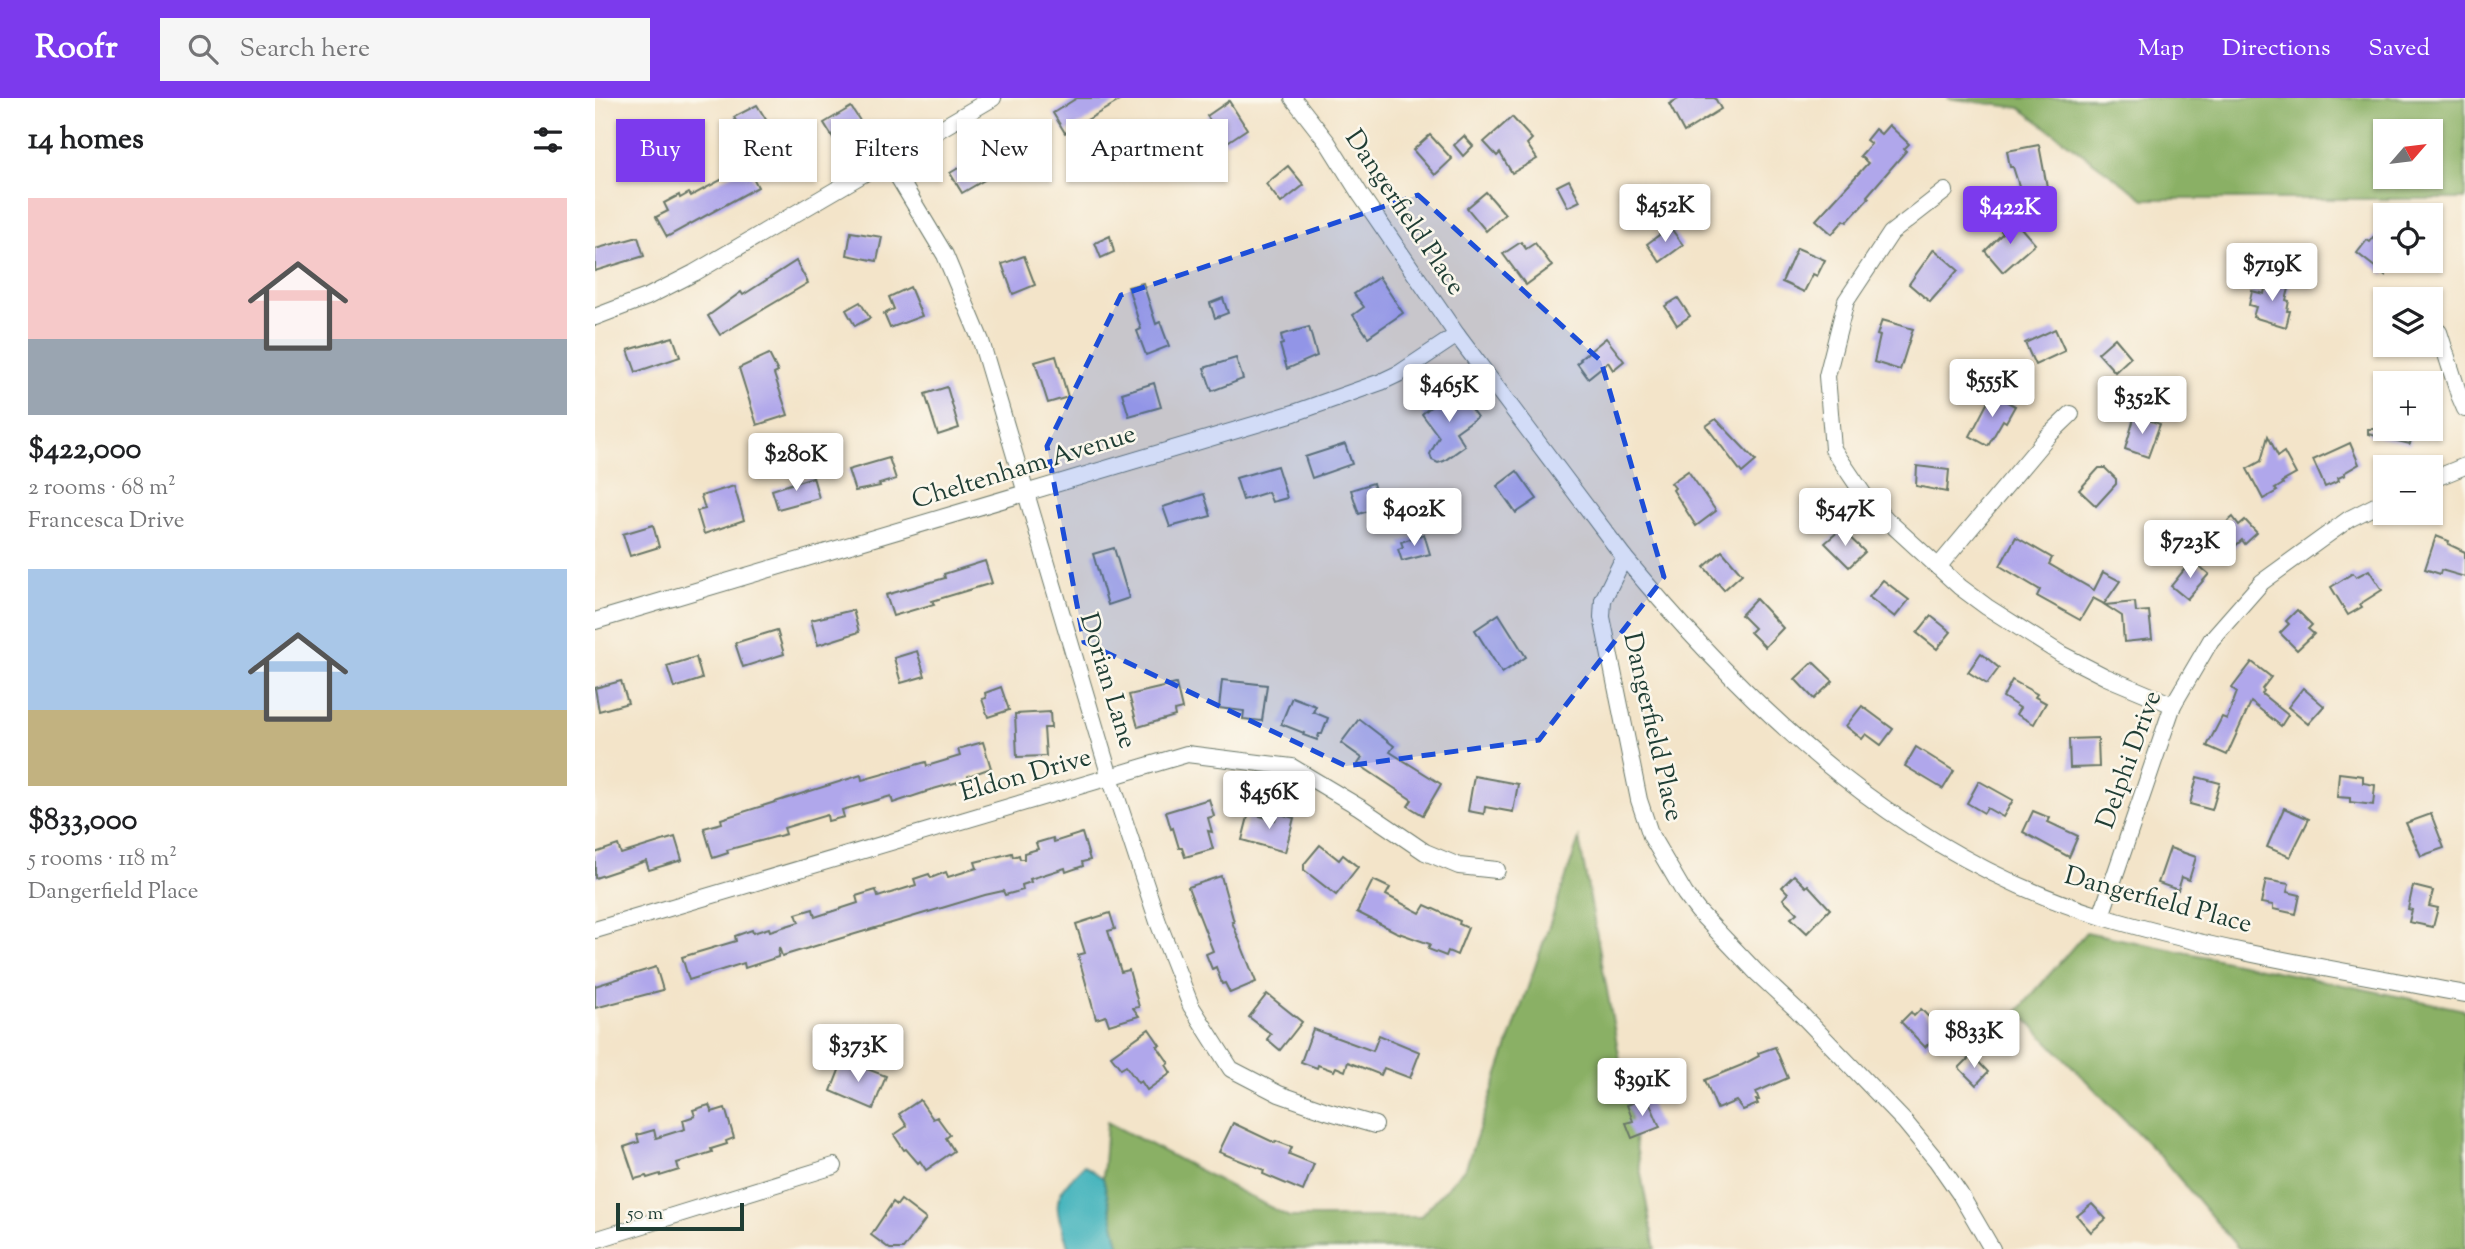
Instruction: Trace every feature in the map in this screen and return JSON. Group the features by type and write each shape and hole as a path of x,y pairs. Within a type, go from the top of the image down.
{"street":[{"path":"943,128 993,98"},
{"name":"Dangerfield Place","path":"1293,98 1328,143 1457,335 1624,557 1682,626 1751,699 1885,810 1931,841 1973,862 2039,893 2101,916 2219,946 2465,994"},
{"path":"595,317 647,297 694,274 851,182"},
{"name":"Dorian Lane","path":"901,182 946,255 981,341 1110,777 1158,922 1191,1006 1231,1069 1279,1094 1375,1125"},
{"path":"1945,191 1891,233 1846,301 1827,376 1833,449 1864,495 1938,567 1987,607 2051,648 2106,677 2173,705"},
{"name":"Cheltenham Avenue","path":"595,621 1254,425 1354,392 1400,373 1457,335"},
{"path":"2443,345 2465,409"},
{"path":"1938,567 2047,437 2071,414"},
{"path":"2443,475 2465,466"},
{"name":"Delphi Drive","path":"2101,916 2173,705 2211,640 2262,582 2349,519 2373,507"},
{"name":"Dangerfield Place","path":"1624,557 1603,600 1602,617 1639,800 1651,836 1698,911 1905,1122 1960,1194 1992,1249"},
{"name":"Eldon Drive","path":"595,930 1187,754 1292,767 1359,807 1425,852 1459,866 1497,870"},
{"path":"595,1240 834,1166"}],"highlighted area":[{"path":"1418,195 1601,361 1664,577 1539,740 1346,766 1084,642 1047,446 1121,295"}],"green space":[{"path":"1947,98 2465,98 2465,199 2144,199 2020,108"},
{"path":"1579,839 1655,1249 1120,1249 1103,1178 1107,1122 1289,1217 1420,1217 1466,1167"},
{"path":"2086,932 2465,1010 2465,1249 2239,1249 2162,1158 2018,1011"}],"water":[{"path":"1084,1165 1103,1178 1120,1249 1069,1249 1060,1222 1058,1204 1065,1187"}],"building":[{"path":"1077,98 1124,98 1089,119 1066,119 1065,133 1053,113"},
{"path":"1680,98 1715,98 1721,109 1684,132 1669,104"},
{"path":"1229,101 1247,129 1228,142 1228,119 1209,119 1207,116"},
{"path":"757,105 766,119 735,119 734,117"},
{"path":"851,107 859,119 831,119 831,134 824,123"},
{"path":"1512,117 1532,139 1527,144 1537,159 1512,173 1500,153 1497,156 1484,142"},
{"path":"1889,125 1909,144 1904,149 1906,151 1867,196 1869,198 1832,234 1816,220 1868,163 1860,156 1871,144 1866,140 1875,129 1881,134"},
{"path":"1430,135 1452,159 1435,175 1413,150"},
{"path":"1464,136 1473,146 1463,156 1454,145"},
{"path":"2039,145 2047,187 2021,192 2013,167 2010,167 2007,151"},
{"path":"1288,166 1304,185 1281,203 1266,184"},
{"path":"957,169 957,182 981,182 962,193 950,173"},
{"path":"1569,180 1580,201 1568,207 1557,186"},
{"path":"719,181 755,182 758,187 667,237 656,217 668,211 664,203 679,195 680,198 689,193 691,196"},
{"path":"1486,192 1505,214 1486,231 1467,208"},
{"path":"2014,220 2035,244 2003,272 1985,251"},
{"path":"1670,227 1683,245 1660,262 1647,244"},
{"path":"851,232 882,237 877,261 847,255"},
{"path":"1110,236 1114,252 1101,258 1095,243"},
{"path":"638,237 644,256 595,271 595,249"},
{"path":"2373,238 2373,266 2357,253 2367,240 2370,242"},
{"path":"1521,242 1526,249 1535,243 1552,266 1526,285 1503,254"},
{"path":"1797,248 1825,260 1817,276 1813,274 1804,292 1782,282"},
{"path":"1934,249 1958,270 1930,302 1909,284"},
{"path":"1024,256 1035,285 1013,294 1002,264"},
{"path":"796,261 808,283 720,335 708,316 741,292 743,295"},
{"path":"1379,277 1403,313 1368,337 1353,315 1364,307 1354,294"},
{"path":"2267,279 2290,285 2286,300 2289,301 2287,311 2290,311 2286,327 2253,317 2256,307 2249,305 2252,291 2264,294"},
{"path":"1143,283 1156,324 1160,322 1169,346 1146,355 1137,331 1141,329 1128,287"},
{"path":"910,287 922,316 890,328 884,314 894,309 889,297"},
{"path":"1223,298 1228,313 1215,318 1210,303"},
{"path":"1678,298 1690,316 1677,325 1665,306"},
{"path":"860,302 870,318 855,326 846,310"},
{"path":"1882,320 1913,329 1900,370 1874,362 1880,336 1877,335"},
{"path":"1309,327 1317,356 1287,369 1280,345 1283,344 1281,335"},
{"path":"2055,329 2065,351 2035,365 2025,343"},
{"path":"673,337 680,357 636,372 628,350"},
{"path":"1606,338 1624,361 1613,370 1608,362 1588,378 1577,363"},
{"path":"2115,338 2131,357 2115,372 2098,353"},
{"path":"769,354 778,372 774,374 788,415 757,425 739,368"},
{"path":"1056,356 1068,397 1048,403 1035,362"},
{"path":"1236,358 1243,379 1212,391 1204,368"},
{"path":"1154,383 1161,407 1129,416 1122,393"},
{"path":"947,387 959,428 938,435 925,394"},
{"path":"1455,387 1477,417 1456,432 1465,446 1438,463 1432,460 1430,454 1439,437 1422,414"},
{"path":"1992,394 2015,406 2006,422 2003,420 1988,446 1970,436"},
{"path":"2135,415 2160,424 2148,457 2125,449"},
{"path":"1716,419 1756,461 1742,473 1706,426"},
{"path":"2268,436 2278,456 2284,452 2296,474 2263,499 2247,469 2261,461"},
{"path":"2350,443 2359,464 2338,478 2339,481 2325,487 2313,460"},
{"path":"1345,444 1352,464 1312,478 1305,457"},
{"path":"889,458 896,479 879,484 880,486 855,491 848,470"},
{"path":"1277,466 1287,498 1272,502 1268,492 1243,500 1236,478"},
{"path":"1917,466 1949,470 1947,492 1916,486"},
{"path":"2099,468 2105,468 2116,479 2116,484 2096,506 2079,490"},
{"path":"1517,471 1537,499 1516,513 1497,486"},
{"path":"1688,471 1716,511 1696,526 1671,483"},
{"path":"813,477 819,498 778,509 772,490"},
{"path":"1373,483 1380,507 1359,514 1351,490"},
{"path":"734,486 744,520 704,534 697,511 705,509 701,496"},
{"path":"1204,494 1211,516 1170,527 1163,507"},
{"path":"2233,517 2239,525 2245,520 2257,533 2245,544 2242,540 2233,548 2218,530"},
{"path":"653,525 659,547 630,556 623,534"},
{"path":"1841,529 1865,552 1849,567 1825,543"},
{"path":"1424,534 1430,554 1402,561 1398,549 1403,547 1401,542"},
{"path":"2436,536 2465,552 2465,577 2441,570 2440,574 2425,569"},
{"path":"2016,537 2052,558 2049,564 2094,590 2103,572 2120,581 2104,604 2093,598 2080,620 2037,596 2040,590 2000,566"},
{"path":"1114,548 1129,598 1108,605 1093,554"},
{"path":"1722,551 1742,574 1724,590 1704,567"},
{"path":"2192,560 2209,574 2187,599 2171,586"},
{"path":"985,561 992,583 893,616 886,595 945,578 944,574"},
{"path":"2369,570 2382,590 2348,615 2331,587 2353,573 2356,577"},
{"path":"1883,580 1909,600 1895,617 1869,597"},
{"path":"1756,599 1783,628 1765,647 1750,632 1754,628 1741,615"},
{"path":"2135,602 2136,612 2149,611 2152,639 2124,642 2122,616 2105,605"},
{"path":"853,610 859,632 818,645 811,620"},
{"path":"2297,610 2312,625 2308,629 2314,634 2297,650 2280,633 2289,624 2286,621"},
{"path":"1499,614 1526,657 1502,673 1475,630"},
{"path":"1931,616 1951,632 1937,649 1917,633"},
{"path":"777,630 784,654 743,667 735,643"},
{"path":"917,651 925,676 901,683 894,658"},
{"path":"1981,653 1999,668 1987,684 1968,672"},
{"path":"696,657 702,679 674,688 667,666"},
{"path":"1813,662 1833,681 1814,699 1795,679"},
{"path":"2252,662 2271,677 2262,689 2262,694 2288,715 2281,726 2251,702 2227,755 2207,746 2222,717 2227,719 2237,692 2232,688"},
{"path":"1222,680 1267,685 1262,721 1243,719 1244,711 1219,708"},
{"path":"2012,680 2037,694 2035,697 2046,703 2034,724 2016,714 2020,708 2003,697"},
{"path":"621,681 628,703 599,711 595,688"},
{"path":"1176,684 1182,709 1174,711 1175,716 1138,727 1129,695"},
{"path":"1001,687 1009,710 988,717 982,699 986,698 985,693"},
{"path":"2303,688 2324,706 2308,724 2288,707"},
{"path":"1292,697 1316,706 1313,712 1328,718 1317,740 1281,724"},
{"path":"1862,706 1893,729 1881,745 1866,734 1862,739 1846,726"},
{"path":"1050,712 1051,728 1044,728 1046,756 1017,757 1015,714"},
{"path":"1359,719 1394,746 1390,752 1441,784 1423,815 1408,806 1412,800 1358,764 1362,758 1341,743"},
{"path":"2098,738 2099,767 2070,768 2069,739"},
{"path":"983,742 991,768 968,776 969,779 893,803 891,796 842,810 844,817 828,821 827,815 784,828 786,834 727,850 728,853 713,858 704,828 722,823 721,819 861,775 862,780 926,762 927,766 960,756 958,749"},
{"path":"1916,747 1954,771 1943,789 1905,766"},
{"path":"2339,773 2363,776 2363,783 2375,785 2373,805 2337,797"},
{"path":"1474,776 1518,784 1513,812 1485,807 1484,814 1468,811"},
{"path":"2197,777 2220,783 2212,810 2190,804"},
{"path":"1979,781 2013,800 2003,817 1987,808 1984,813 1967,803"},
{"path":"1209,799 1214,816 1208,818 1213,849 1185,857 1166,812"},
{"path":"2284,808 2309,819 2290,857 2267,847"},
{"path":"2033,811 2050,818 2048,822 2078,836 2069,857 2023,832"},
{"path":"1249,813 1275,820 1277,813 1294,818 1285,852 1242,840"},
{"path":"2431,814 2444,848 2421,856 2406,823"},
{"path":"1082,833 1090,860 1082,862 1083,866 1066,872 1065,868 1030,879 1031,882 1022,885 1023,890 1005,895 1003,891 985,895 782,956 779,947 778,957 745,968 744,963 689,980 682,957 736,941 735,936 752,930 753,933 769,928 770,931 799,922 796,914 813,909 815,917 858,903 856,896 876,890 878,897 916,885 914,879 929,874 931,878 946,872 948,877 977,868 975,862 1012,853 1013,857 1019,855 1020,859 1024,859 1024,853 1038,849 1036,843 1053,838 1054,842"},
{"path":"675,837 682,860 649,870 646,861 595,878 595,853 618,845 621,854"},
{"path":"1320,845 1339,860 1343,855 1358,867 1336,895 1304,870 1304,864"},
{"path":"2170,848 2196,857 2189,880 2182,877 2178,890 2158,883"},
{"path":"1794,875 1806,887 1808,885 1830,909 1807,933 1791,918 1797,913 1783,899 1788,893 1782,887"},
{"path":"1221,876 1232,922 1256,982 1230,993 1225,983 1222,984 1216,967 1212,969 1206,954 1213,951 1188,887"},
{"path":"1373,880 1390,888 1386,895 1420,913 1425,905 1460,921 1459,924 1468,928 1457,955 1448,951 1446,956 1428,949 1430,944 1396,932 1357,912"},
{"path":"2266,880 2289,884 2287,892 2300,895 2296,914 2273,909 2273,905 2261,903"},
{"path":"2413,886 2433,891 2429,906 2438,908 2433,927 2409,922 2412,910 2408,909"},
{"path":"1110,913 1115,929 1108,931 1121,972 1129,970 1139,1007 1133,1008 1139,1016 1109,1025 1106,1016 1096,1019 1078,955 1085,953 1076,924"},
{"path":"656,967 663,990 595,1008 595,986"},
{"path":"1267,994 1302,1022 1280,1050 1267,1039 1271,1034 1249,1017"},
{"path":"1921,1009 1942,1031 1925,1047 1901,1022 1911,1012 1914,1016"},
{"path":"1149,1029 1169,1063 1166,1065 1171,1073 1147,1090 1141,1081 1138,1083 1126,1066 1121,1069 1111,1056"},
{"path":"1313,1029 1373,1051 1379,1035 1420,1052 1410,1078 1384,1068 1381,1075 1348,1062 1345,1071 1336,1067 1334,1071 1318,1065 1317,1068 1301,1062"},
{"path":"1775,1047 1788,1078 1756,1092 1758,1104 1743,1110 1736,1101 1717,1109 1705,1080 1742,1065 1759,1056 1758,1053"},
{"path":"1972,1055 1988,1072 1976,1085 1959,1068"},
{"path":"843,1060 886,1076 873,1109 831,1091"},
{"path":"1647,1097 1660,1127 1632,1138 1626,1123 1633,1121 1627,1105"},
{"path":"920,1100 933,1119 937,1117 950,1135 946,1138 954,1151 926,1170 920,1161 918,1163 904,1150 894,1135 907,1126 899,1114"},
{"path":"709,1105 712,1112 725,1108 734,1138 726,1141 727,1144 711,1149 712,1152 677,1163 679,1170 635,1179 624,1147 639,1142 637,1135 654,1130 656,1138 685,1129 683,1120 695,1116 693,1110"},
{"path":"1233,1123 1275,1143 1276,1141 1292,1147 1289,1154 1314,1164 1303,1191 1263,1174 1264,1170 1219,1152"},
{"path":"901,1200 926,1219 903,1249 890,1249 871,1235 893,1202 897,1205"},
{"path":"2092,1204 2106,1219 2091,1232 2077,1216"}]}
